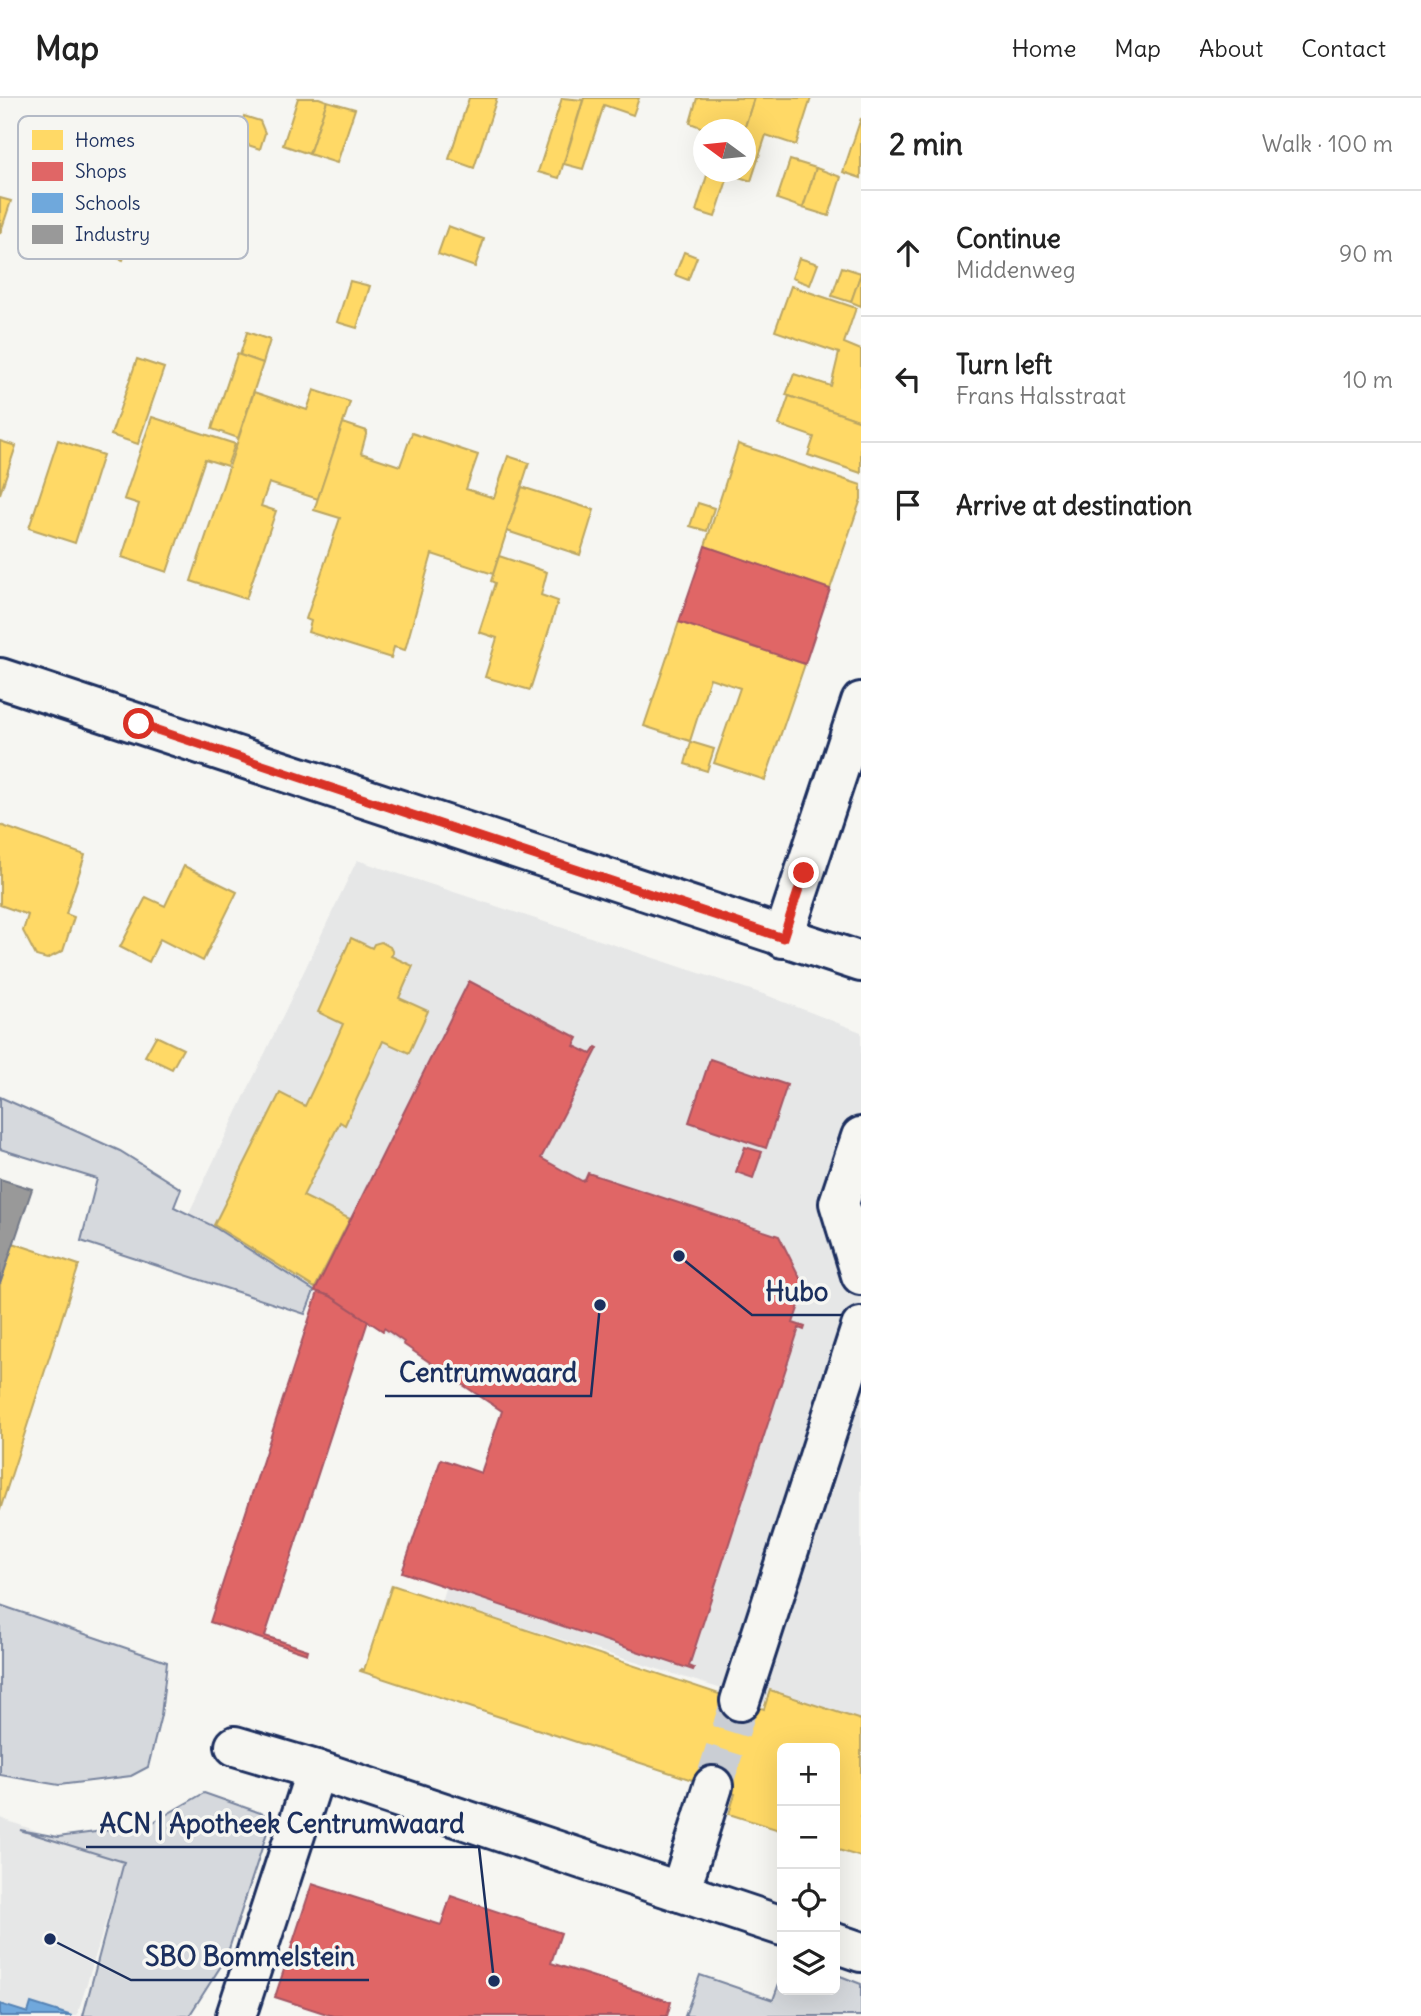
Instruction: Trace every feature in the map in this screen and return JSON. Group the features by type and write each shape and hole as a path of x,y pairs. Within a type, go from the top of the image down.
{"street":[{"path":"0,678 861,962"},
{"path":"783,938 861,702"},
{"path":"861,1137 839,1203 861,1275"},
{"path":"740,1701 861,1327"},
{"path":"235,1746 316,1770 777,1924"},
{"path":"236,2016 316,1770"},
{"path":"680,1892 713,1786"},
{"path":"840,1945 861,1952"}],"shaded area":[{"path":"357,860 766,995 861,1032 861,1732 441,1602 480,1471 501,1412 366,1319 187,1217"},
{"path":"0,1097 120,1151 181,1189 174,1207 211,1225 314,1291 305,1314 81,1241 97,1179 0,1149"},
{"path":"0,1605 167,1662 161,1715 148,1767 131,1776 59,1785 0,1775"},
{"path":"204,1793 272,1817 226,1958 189,2016 83,2016 124,1862 20,1830 58,1837 148,1825"},
{"path":"0,1818 124,1862 77,2016 0,2016"},
{"path":"700,1975 773,2000 777,1989 777,1995 840,1995 840,1976 861,1984 861,2016 685,2016"}],"building: Homes":[{"path":"298,98 319,98 327,101 309,154 283,145"},
{"path":"469,98 497,98 474,168 449,159"},
{"path":"562,98 583,100 559,178 538,172"},
{"path":"584,98 639,98 633,115 604,105 583,169 564,164"},
{"path":"697,98 754,98 747,119 693,119 693,124 690,123"},
{"path":"754,98 811,98 796,145 766,135 756,166 756,119 747,119"},
{"path":"327,101 355,109 337,163 309,154"},
{"path":"248,117 260,121 265,133 260,149 248,145"},
{"path":"861,118 861,178 843,172"},
{"path":"790,160 816,168 803,208 777,199"},
{"path":"816,168 841,177 829,216 803,208"},
{"path":"705,182 726,182 715,217 696,211"},
{"path":"0,198 11,201 0,234"},
{"path":"448,226 484,239 475,267 438,254"},
{"path":"684,252 697,257 688,280 675,275"},
{"path":"799,258 818,264 810,285 792,278"},
{"path":"842,267 861,273 851,302 832,296"},
{"path":"861,273 861,306 851,302"},
{"path":"350,281 370,286 357,328 337,322"},
{"path":"791,286 856,308 844,343 861,350 861,421 786,395 794,374 831,386 839,353 775,331"},
{"path":"247,332 270,340 263,363 240,355"},
{"path":"237,354 263,363 238,438 212,429"},
{"path":"137,359 164,368 138,444 111,435"},
{"path":"314,390 350,402 318,499 269,483 261,506 276,511 246,599 191,581 254,392 307,410"},
{"path":"789,396 861,421 861,473 808,455 814,437 779,425"},
{"path":"152,417 235,444 227,466 205,459 167,572 122,557 139,504 124,499"},
{"path":"343,423 367,431 361,453 400,466 412,433 478,455 466,489 494,498 508,456 529,463 493,574 432,554 405,650 394,647 391,658 308,632 311,621 306,619 340,518 314,510"},
{"path":"58,440 103,455 75,543 29,528"},
{"path":"0,441 16,446 0,494"},
{"path":"738,444 861,485 861,499 830,589 705,546"},
{"path":"522,487 594,510 580,555 507,531"},
{"path":"698,503 714,508 707,531 690,526"},
{"path":"499,556 547,572 541,595 558,601 530,690 485,677 497,638 479,632 495,583 491,581"},
{"path":"679,622 805,664 765,780 714,763 740,688 710,678 690,741 644,726"},
{"path":"691,742 714,749 707,771 685,764"},
{"path":"0,825 85,855 66,914 74,917 63,951 47,959 36,956 23,931 28,915 0,905"},
{"path":"184,866 237,892 203,961 160,939 149,962 120,947 146,897 165,906"},
{"path":"351,938 372,948 374,944 381,942 390,947 393,953 391,956 413,966 399,998 428,1011 409,1053 383,1041 345,1125 340,1122 303,1196 350,1219 315,1288 214,1225 280,1093 305,1106 343,1024 318,1012"},
{"path":"156,1036 183,1049 172,1069 145,1056"},
{"path":"13,1243 79,1265 0,1510 0,1284"},
{"path":"392,1585 764,1709 770,1690 861,1720 861,1857 840,1851 840,1743 777,1743 777,1829 729,1814 735,1794 360,1671 364,1670"}],"building: Shops":[{"path":"705,546 830,589 805,664 679,622"},
{"path":"469,981 578,1038 574,1046 591,1054 598,1048 541,1158 582,1181 588,1173 779,1236 805,1288 793,1323 805,1327 804,1330 799,1328 689,1666 694,1668 693,1670 402,1572 441,1459 481,1473 502,1411 460,1383 462,1380 446,1369 444,1372 384,1328 383,1331 330,1296 315,1291"},
{"path":"710,1059 787,1085 766,1148 689,1122"},
{"path":"745,1147 762,1152 753,1178 736,1172"},
{"path":"318,1292 330,1296 368,1321 265,1636 308,1650 307,1654 210,1622"},
{"path":"312,1884 441,1925 451,1896 561,1933 551,1963 671,2002 667,2016 333,2016 275,1997"}],"building: Schools":[{"path":"31,2003 72,2016 0,2016 0,2004 28,2013"}],"building: Industry":[{"path":"0,1179 32,1189 0,1284"}],"tunnel":[{"path":"713,1786 740,1701"}],"place":[{"name":"Hubo","path":"679,1256"},
{"name":"Centrumwaard","path":"600,1305"},
{"name":"SBO Bommelstein","path":"50,1939"},
{"name":"ACN | Apotheek Centrumwaard","path":"494,1981"}],"route":[{"path":"139,724 783,938 804,873"}]}
